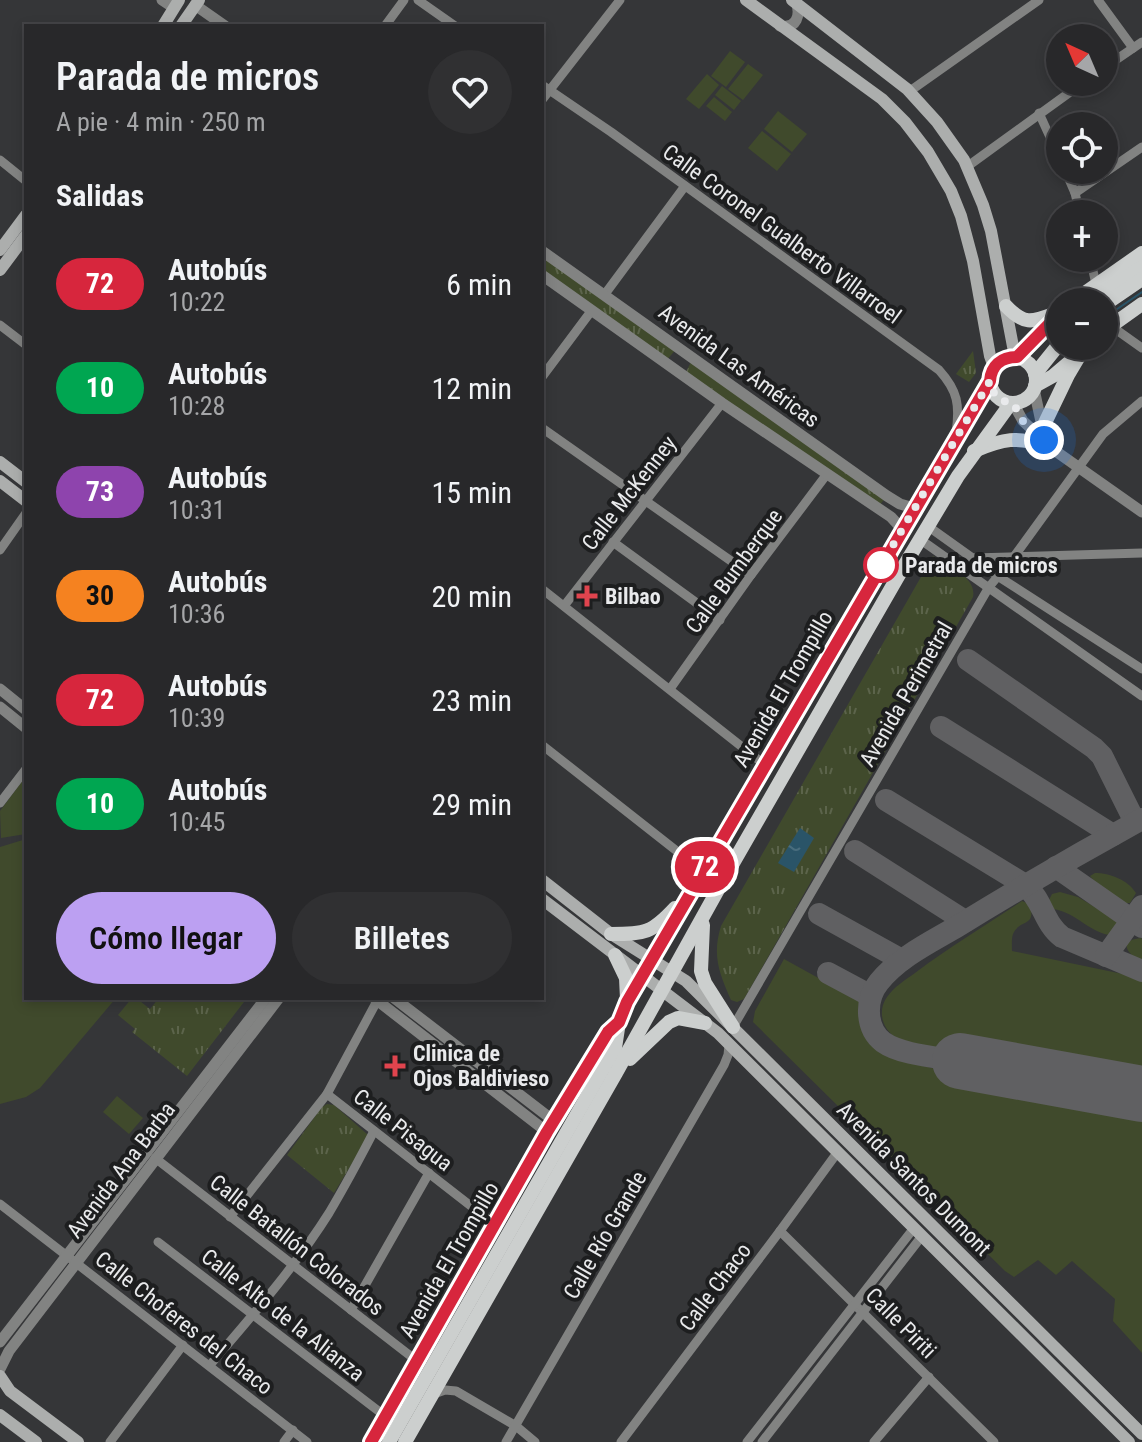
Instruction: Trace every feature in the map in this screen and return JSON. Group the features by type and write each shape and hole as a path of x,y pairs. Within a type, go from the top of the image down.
{"main road":[{"path":"746,0 882,99 928,152 951,191 961,216 973,261 996,396 1012,403 1025,399 1049,360"},
{"path":"795,1 910,91 968,166 991,231 1016,357"},
{"path":"186,24 193,2"},
{"path":"164,24 176,4"},
{"path":"892,109 905,103 910,91"},
{"path":"905,122 910,108 922,104"},
{"path":"0,250 24,218"},
{"path":"0,270 24,238"},
{"path":"1091,288 1142,253"},
{"path":"973,261 978,270 984,301 994,304 1004,301 1023,321 1046,317"},
{"path":"1111,288 1142,267"},
{"path":"1118,295 1142,279"},
{"path":"1118,322 1142,304"},
{"path":"1016,357 1046,326"},
{"path":"992,374 1004,359 1016,357 1029,363 1034,383"},
{"path":"1034,383 1060,370 1071,360"},
{"path":"974,451 1009,439 1031,441 1045,438 1068,375 1078,360"},
{"name":"Avenida El Trompillo","path":"389,1442 615,1048 619,1022 627,1002 992,374"},
{"name":"Avenida El Trompillo","path":"405,1442 704,914 958,476 1012,403"},
{"path":"0,462 24,480"},
{"path":"0,481 24,499"},
{"name":"Avenida Santos Dumont","path":"544,882 611,934 686,981 1142,1434"},
{"path":"611,934 636,934 650,930 662,922 694,886"},
{"name":"Avenida Santos Dumont","path":"544,901 663,990 729,1045 1129,1442"},
{"path":"704,914 701,971 705,983 733,1027"},
{"path":"615,955 626,978 627,1002"},
{"path":"616,1073 669,1022 678,1018 705,1023"},
{"name":"Avenida El Trompillo","path":"371,1442 551,1127 608,1032 619,1022"},
{"path":"400,1391 450,1336"},
{"path":"0,1377 0,1386"},
{"path":"0,1377 10,1391 78,1442"},
{"path":"17,1427 17,1414 23,1409 32,1408"},
{"path":"0,1415 36,1442"}],"street":[{"path":"162,0 176,4"},
{"path":"386,24 404,0"},
{"path":"418,0 452,24"},
{"path":"546,88 620,0"},
{"path":"910,91 1039,0"},
{"path":"1098,0 1133,48"},
{"path":"780,26 790,26 797,20 799,14 795,1"},
{"path":"193,2 217,24"},
{"path":"1118,58 1142,42"},
{"name":"Calle Coronel Gualberto Villarroel","path":"546,88 939,370 948,380 958,404 955,439"},
{"path":"968,166 1064,96"},
{"path":"1039,113 1046,128"},
{"path":"1075,193 1142,147"},
{"path":"0,160 24,179"},
{"path":"1071,184 1077,200"},
{"path":"605,294 685,186"},
{"name":"Avenida Las Américas","path":"544,252 887,496 914,508"},
{"path":"1093,272 1096,284"},
{"name":"Avenida Las Américas","path":"544,276 722,403 891,517 902,529"},
{"path":"544,374 592,310"},
{"path":"0,325 24,343"},
{"path":"1118,335 1142,348"},
{"path":"674,368 685,352"},
{"path":"1034,383 1045,438"},
{"name":"Avenida Perimetral","path":"733,1027 989,587 1103,434 1142,401"},
{"name":"Calle McKenney","path":"564,606 722,403"},
{"path":"1012,403 1023,421 1078,467 1142,512"},
{"path":"544,429 751,575"},
{"name":"Calle Bumberque","path":"670,689 827,474"},
{"path":"877,508 887,506 887,496"},
{"path":"0,550 24,516"},
{"path":"925,533 973,558 1142,669"},
{"path":"925,533 989,587 1142,696"},
{"path":"613,542 720,620"},
{"path":"973,558 1142,553"},
{"path":"544,591 765,765"},
{"path":"0,689 24,708"},
{"path":"0,707 24,726"},
{"path":"544,747 692,863 705,869"},
{"path":"0,803 24,772"},
{"name":"Avenida Ana Barba","path":"0,1342 156,1151 265,1000"},
{"name":"Avenida Ana Barba","path":"217,1070 277,1000"},
{"path":"230,1217 327,1094 375,1000"},
{"path":"377,1000 551,1127"},
{"path":"396,1000 551,1127"},
{"name":"Calle Río Grande","path":"506,1442 724,1065 729,1045"},
{"name":"Calle Pisagua","path":"327,1094 494,1224"},
{"path":"210,1365 292,1265 328,1213 374,1131"},
{"name":"Calle Batallón Colorados","path":"156,1151 230,1217 417,1361"},
{"name":"Calle Chaco","path":"621,1442 837,1153"},
{"path":"351,1310 429,1173"},
{"name":"Calle Choferes del Chaco","path":"0,1204 307,1442"},
{"name":"Calle Piriti","path":"780,1231 994,1442"},
{"path":"747,1442 854,1303 918,1232"},
{"path":"762,1442 863,1311 918,1232"},
{"name":"Calle Alto de la Alianza","path":"158,1242 385,1416"},
{"name":"Avenida Ana Barba","path":"0,1369 71,1258"},
{"path":"110,1442 183,1345"},
{"path":"450,1363 449,1375 456,1391"},
{"path":"874,1442 929,1377"},
{"path":"430,1397 440,1391 456,1391 516,1426 535,1442"},
{"path":"284,1442 293,1430"}],"green space":[{"path":"730,51 745,62 726,87 711,76"},
{"path":"748,64 763,75 743,100 728,89"},
{"path":"707,74 719,85 699,109 686,99"},
{"path":"722,86 741,101 734,110 715,95"},
{"path":"714,97 732,112 725,121 706,106"},
{"path":"778,111 807,134 792,152 764,129"},
{"path":"762,131 791,154 777,171 748,148"},
{"path":"544,255 676,349 667,360 544,272"},
{"path":"973,351 976,373 969,382 956,374"},
{"path":"692,360 886,497 879,506 686,372"},
{"path":"933,556 966,578 971,584 973,597 744,999 737,1002 731,1000 718,964 717,946 721,926"},
{"path":"24,779 24,834 1,838 0,811"},
{"path":"24,840 24,1000 114,1000 40,1088 26,1097 0,1104 0,847"},
{"path":"1107,874 1128,884 1136,893 1130,903 1107,895 1090,876"},
{"path":"1060,892 1078,897 1118,921 1116,932 1105,934 1069,914 1053,909 1049,900 1052,894"},
{"path":"1022,901 1031,907 1031,918 1014,932 1012,951 1142,978 1142,1071 960,1037 957,1051 918,1045 898,1039 888,1031 882,1008 893,990"},
{"path":"1141,938 1142,964 1127,949 1128,942"},
{"path":"784,959 851,996 860,997 859,1018 864,1034 873,1046 902,1061 954,1072 952,1085 1142,1117 1142,1353 1113,1321 1115,1299 1072,1261 1056,1275 1038,1260 1014,1277 1005,1271 753,1022 755,1011"},
{"path":"130,1000 139,1000 150,1009 157,1000 245,1000 187,1076 132,1032 135,1029 118,1015"},
{"path":"117,1096 143,1118 129,1134 103,1112"},
{"path":"327,1104 334,1105 368,1135 334,1193 287,1155"}],"water":[{"path":"800,828 814,838 794,872 778,863"}],"waterway":[{"path":"1118,308 1142,292"}],"taxiway":[{"path":"968,660 1094,748 1102,756 1135,822"},
{"path":"941,727 1113,835"},
{"path":"886,800 1025,885 1051,926 1062,937 1142,971"},
{"path":"960,1061 909,1053 883,1042 873,1029 869,1013 871,997 879,982 916,951 1142,819"},
{"path":"855,851 965,921"},
{"path":"1056,867 1142,927"},
{"path":"1106,956 1142,906"},
{"path":"819,914 902,960"},
{"path":"828,973 871,996"}],"runway":[{"path":"960,1061 1142,1094"}],"bus line":[{"name":"72","path":"371,1442 547,1132 608,1032 619,1022 627,1002 990,381 994,367 1004,359 1017,357 1046,326"}],"place":[{"name":"Parada de micros","path":"881,565"},
{"name":"Bilbao","path":"587,596"},
{"name":"Clinica de Ojos Baldivieso","path":"395,1066"}],"route":[{"path":"881,565 990,381 996,396 1013,403 1027,426 1044,440"}]}
